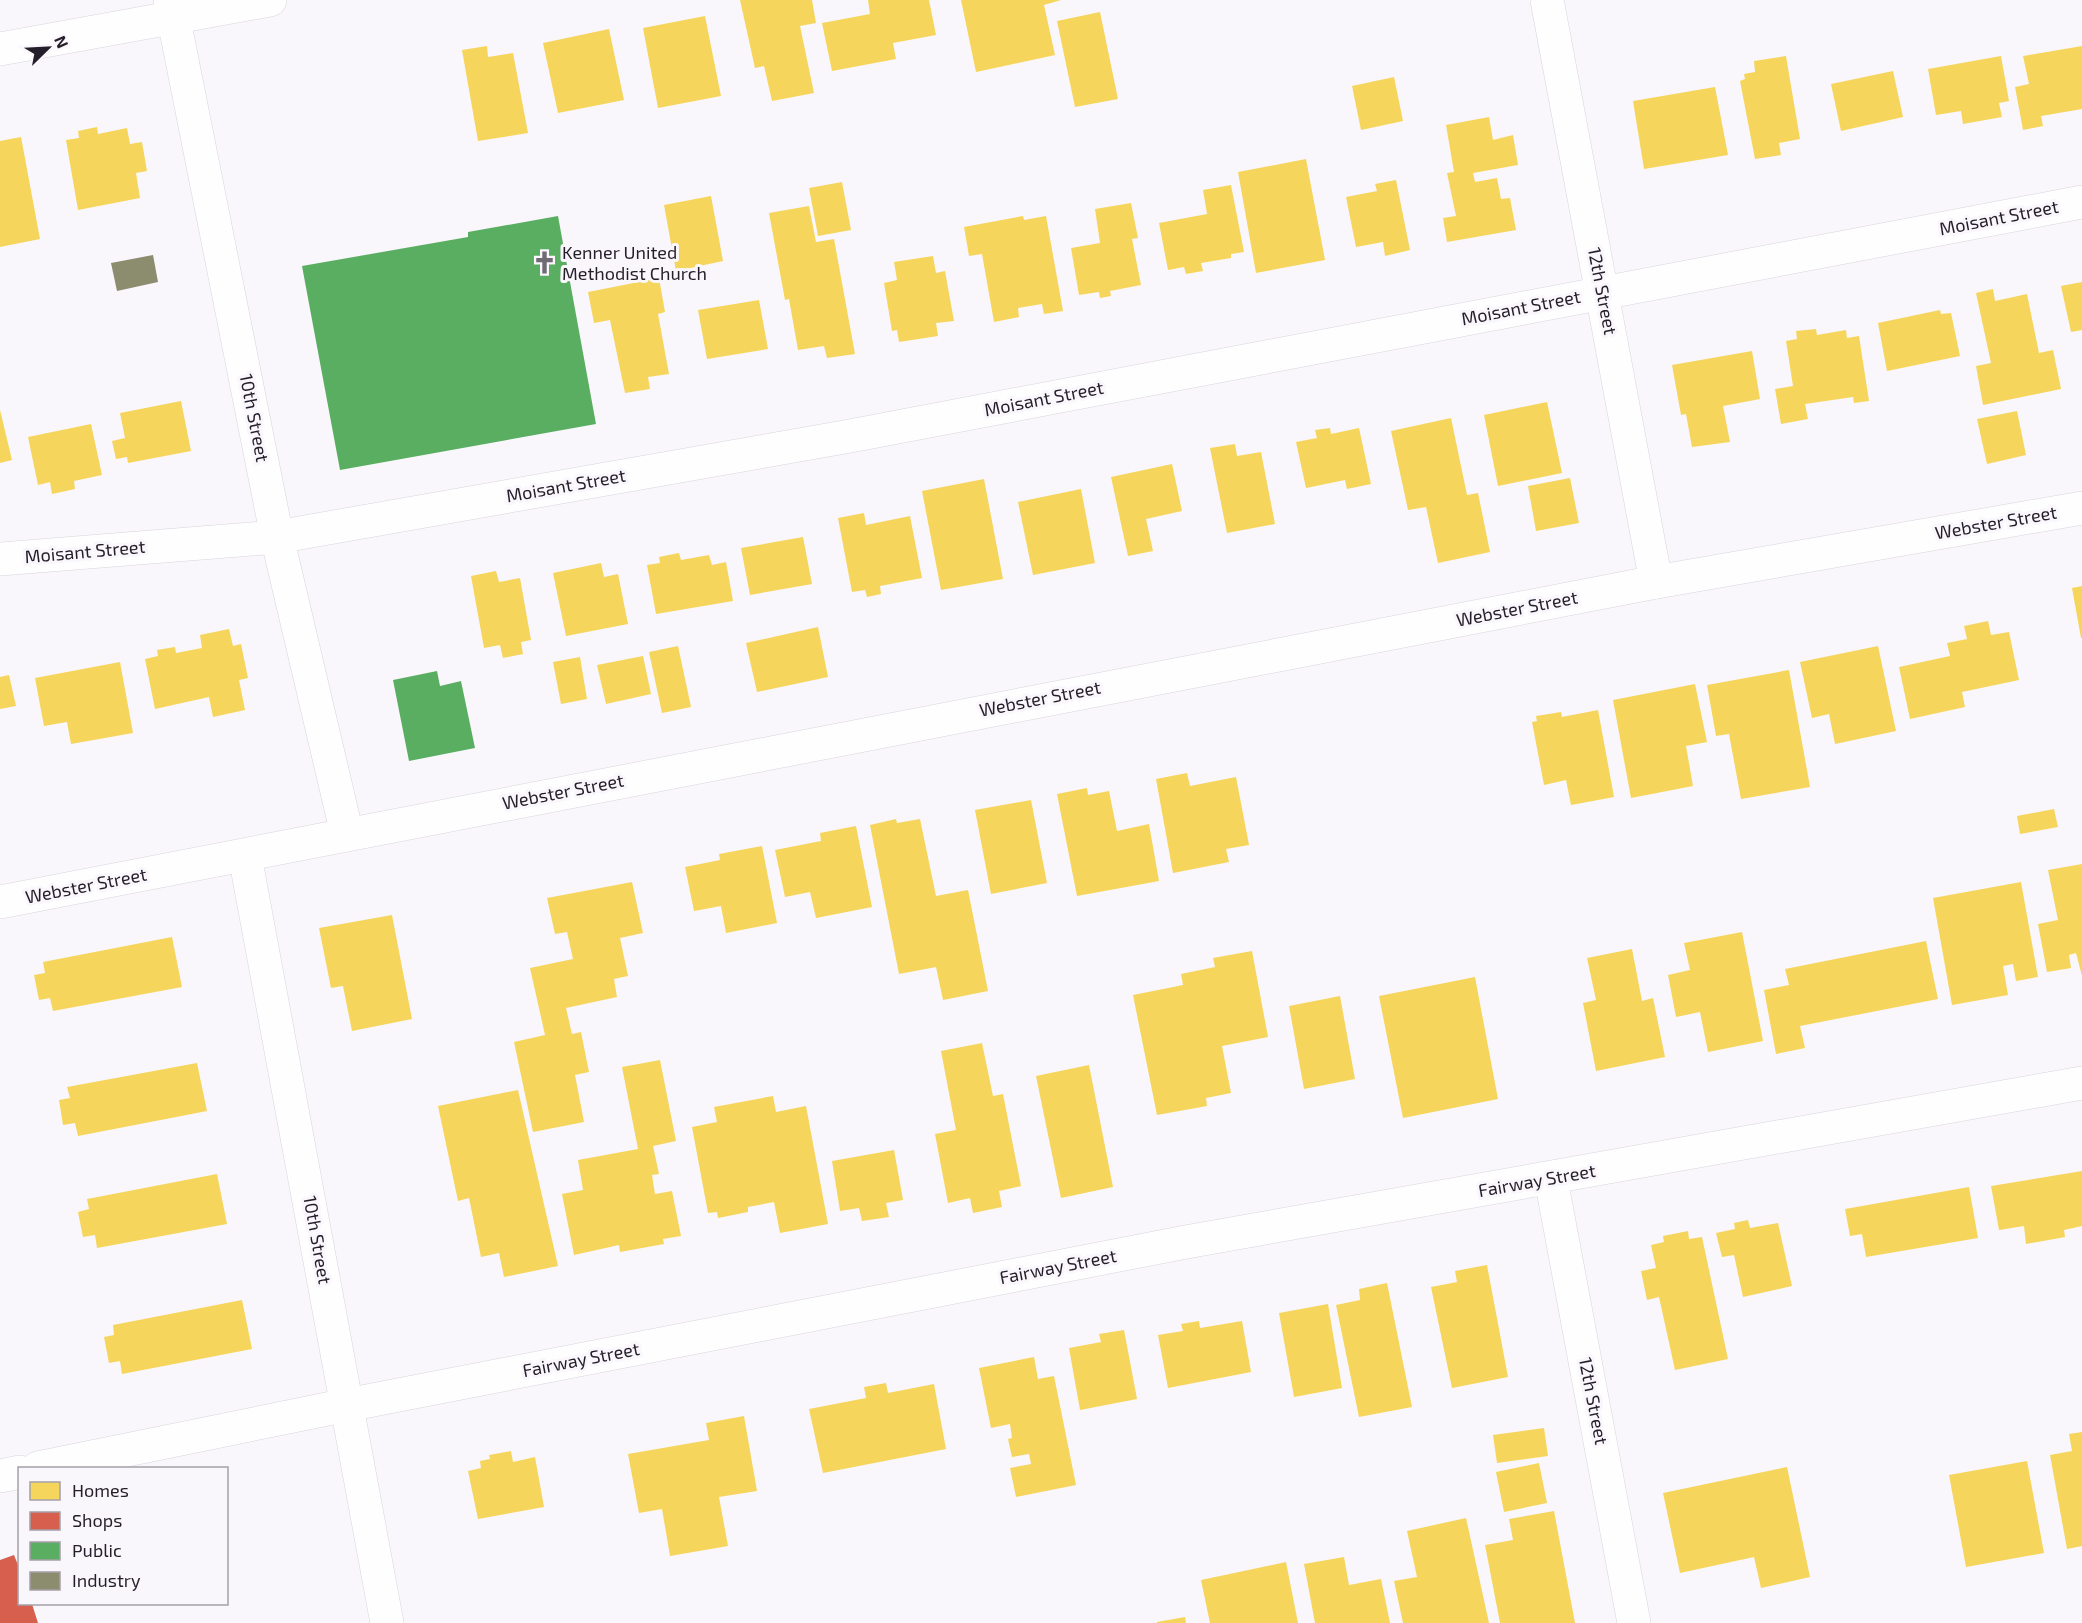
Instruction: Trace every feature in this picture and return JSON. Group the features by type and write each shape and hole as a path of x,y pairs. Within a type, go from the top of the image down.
{"street":[{"path":"0,49 171,9 270,0"},
{"name":"12th Street","path":"1547,0 1656,582"},
{"name":"10th Street","path":"171,9 278,537 347,834"},
{"name":"Moisant Street","path":"0,559 278,537 850,436 2082,202"},
{"name":"Webster Street","path":"0,902 1656,582 2082,508"},
{"name":"10th Street","path":"245,856 387,1623"},
{"name":"Fairway Street","path":"43,1467 1186,1242 2082,1083"},
{"name":"12th Street","path":"1551,1179 1634,1623"},
{"path":"0,1476 18,1472"}],"building: Homes":[{"path":"740,0 812,0 816,23 800,26 814,93 772,101 764,66 755,68"},
{"path":"868,0 929,0 936,35 893,43 896,59 832,71 822,23 870,14"},
{"path":"961,0 1061,0 1044,5 1055,55 976,72"},
{"path":"1100,12 1118,99 1075,107 1057,21"},
{"path":"705,16 721,96 658,108 643,28"},
{"path":"609,29 624,100 558,113 543,43"},
{"path":"487,46 488,57 513,53 528,133 478,141 462,50"},
{"path":"2082,46 2082,109 2041,116 2043,126 2023,130 2015,87 2029,84 2023,56"},
{"path":"1786,56 1800,139 1779,143 1781,155 1755,159 1740,81 1745,79 1744,74 1755,72 1754,61"},
{"path":"2001,56 2009,101 1999,103 2002,117 1963,124 1961,111 1936,115 1928,69"},
{"path":"1893,71 1903,117 1841,131 1831,84"},
{"path":"1394,77 1403,121 1361,130 1352,86"},
{"path":"1715,87 1728,155 1644,169 1633,101"},
{"path":"1489,117 1493,140 1513,135 1518,165 1473,173 1475,182 1497,178 1501,199 1510,198 1516,230 1447,242 1443,218 1456,216 1447,173 1454,172 1446,125"},
{"path":"97,127 98,134 127,128 130,144 142,142 147,171 136,173 140,198 78,210 66,140 79,138 78,131"},
{"path":"21,137 40,239 0,247 0,141"},
{"path":"1306,159 1325,260 1256,273 1238,172"},
{"path":"1396,180 1410,250 1385,256 1383,242 1356,247 1346,197 1377,191 1375,184"},
{"path":"842,182 851,230 818,236 809,188"},
{"path":"1231,185 1244,252 1231,254 1231,258 1201,263 1203,271 1186,274 1184,267 1168,270 1159,223 1207,214 1203,190"},
{"path":"711,196 723,261 676,271 664,205"},
{"path":"1131,203 1138,238 1132,239 1141,285 1110,291 1111,296 1100,298 1099,292 1079,295 1071,248 1100,243 1095,209"},
{"path":"809,206 816,242 834,239 855,354 827,358 824,346 798,350 789,299 785,300 769,213"},
{"path":"1023,216 1024,220 1046,216 1063,311 1044,314 1042,304 1018,308 1019,317 994,322 982,254 969,256 964,227"},
{"path":"933,256 936,273 945,271 954,321 936,323 938,336 899,342 897,330 892,331 884,283 897,280 894,262"},
{"path":"659,278 665,312 658,314 669,374 648,377 650,389 625,393 610,320 594,323 588,292"},
{"path":"2082,282 2082,330 2071,332 2061,286"},
{"path":"1993,289 1995,301 2027,294 2039,353 2053,350 2061,389 1983,405 1976,366 1991,363 1976,293"},
{"path":"759,300 768,349 707,359 698,310"},
{"path":"1940,310 1941,314 1951,313 1960,356 1887,371 1878,323"},
{"path":"1816,329 1817,335 1846,330 1847,338 1859,336 1869,401 1854,403 1853,397 1805,404 1808,419 1781,424 1775,389 1793,386 1786,341 1797,339 1796,331"},
{"path":"1752,351 1760,399 1723,406 1730,442 1692,447 1686,414 1681,415 1672,365"},
{"path":"181,401 191,451 128,463 127,457 116,459 112,441 125,438 120,413"},
{"path":"1547,402 1562,473 1498,486 1484,415"},
{"path":"0,410 12,460 0,463"},
{"path":"2017,411 2026,455 1987,464 1977,419"},
{"path":"1451,418 1467,495 1478,493 1490,552 1438,563 1426,507 1408,510 1391,431"},
{"path":"91,424 102,475 74,481 75,489 52,494 50,482 38,485 28,437"},
{"path":"1330,428 1331,434 1359,428 1371,484 1347,489 1345,480 1306,488 1296,442 1317,438 1315,430"},
{"path":"1235,444 1237,456 1261,452 1275,524 1227,533 1210,448"},
{"path":"1172,464 1182,511 1146,519 1153,551 1128,556 1111,477"},
{"path":"1570,478 1579,523 1536,531 1528,486"},
{"path":"984,479 1003,579 941,590 922,491"},
{"path":"1081,489 1095,563 1033,575 1018,502"},
{"path":"864,513 866,525 910,516 922,578 880,586 881,594 867,597 865,590 852,592 838,518"},
{"path":"803,537 812,584 750,595 741,548"},
{"path":"679,553 681,560 709,555 712,565 726,562 733,601 656,614 647,565 660,563 659,557"},
{"path":"601,563 604,577 618,574 628,624 566,636 553,573"},
{"path":"496,571 499,582 520,578 531,640 521,642 523,654 503,658 500,645 484,648 471,576"},
{"path":"2082,586 2082,638 2081,638 2072,588"},
{"path":"1988,621 1991,635 2009,632 2019,680 1962,692 1965,707 1910,719 1899,667 1950,656 1947,643 1967,639 1964,626"},
{"path":"818,627 828,677 757,692 746,643"},
{"path":"229,629 233,646 241,644 248,678 239,680 245,710 213,717 209,697 155,709 145,659 158,656 157,650 175,647 176,653 202,648 200,635"},
{"path":"678,646 691,707 662,713 649,652"},
{"path":"1878,646 1896,731 1835,744 1829,714 1812,718 1800,662"},
{"path":"643,656 651,694 606,704 597,665"},
{"path":"580,657 587,699 561,704 553,662"},
{"path":"120,662 133,733 71,744 67,722 44,726 35,678"},
{"path":"1789,670 1810,787 1741,799 1729,734 1716,736 1707,685"},
{"path":"9,675 16,706 0,709 0,677"},
{"path":"1695,684 1707,742 1686,746 1693,786 1631,798 1613,700"},
{"path":"1598,710 1614,797 1571,805 1566,780 1544,785 1532,722 1537,721 1536,716 1561,712 1562,717"},
{"path":"1187,773 1190,786 1236,777 1249,845 1226,849 1229,862 1173,873 1156,779"},
{"path":"1087,788 1088,795 1109,791 1117,831 1149,824 1159,881 1077,896 1057,794"},
{"path":"1031,800 1047,883 991,894 975,810"},
{"path":"2054,809 2058,827 2020,834 2017,816"},
{"path":"896,819 897,823 920,819 936,896 968,890 988,991 943,1000 936,967 899,974 870,825"},
{"path":"856,826 872,907 816,918 810,892 785,897 775,850 821,841 820,833"},
{"path":"762,846 777,923 726,933 721,906 694,911 685,867 720,860 719,854"},
{"path":"2082,864 2082,976 2076,953 2069,955 2071,968 2047,972 2038,924 2058,920 2048,870"},
{"path":"632,882 643,933 620,938 628,976 614,979 617,997 566,1008 572,1034 581,1032 589,1072 575,1075 584,1122 533,1132 514,1042 545,1035 530,968 573,959 567,932 555,934 547,898"},
{"path":"2021,882 2038,977 2016,981 2013,964 2003,966 2008,995 1952,1005 1933,898"},
{"path":"392,915 412,1019 352,1031 343,986 331,988 319,928"},
{"path":"1742,932 1763,1041 1708,1052 1700,1012 1676,1017 1668,975 1690,970 1684,943"},
{"path":"172,937 182,987 53,1011 50,998 39,1000 34,975 45,973 43,962"},
{"path":"1926,941 1938,999 1800,1026 1805,1048 1776,1054 1764,990 1789,985 1785,969"},
{"path":"1632,949 1642,1001 1653,998 1665,1057 1596,1071 1583,1003 1596,1000 1587,958"},
{"path":"1252,951 1268,1037 1222,1046 1231,1093 1206,1098 1207,1106 1157,1115 1133,995 1183,985 1181,974 1215,967 1213,958"},
{"path":"1475,977 1498,1099 1403,1118 1379,996"},
{"path":"1340,996 1355,1079 1304,1089 1289,1006"},
{"path":"982,1043 993,1096 1003,1094 1021,1186 999,1191 1002,1207 973,1213 970,1198 948,1203 935,1134 956,1130 941,1051"},
{"path":"660,1060 676,1141 653,1146 659,1174 652,1175 655,1194 672,1191 681,1236 663,1239 664,1244 620,1252 619,1245 574,1255 562,1194 583,1190 578,1160 638,1149 622,1067"},
{"path":"197,1063 207,1111 78,1136 75,1123 63,1125 59,1100 70,1098 67,1087"},
{"path":"1089,1065 1113,1187 1061,1198 1036,1076"},
{"path":"518,1090 558,1266 504,1277 499,1253 481,1257 469,1198 458,1201 438,1106"},
{"path":"773,1096 776,1112 806,1106 828,1224 780,1233 774,1202 748,1207 748,1212 718,1218 717,1212 708,1213 692,1127 717,1122 714,1107"},
{"path":"894,1150 903,1200 886,1203 889,1217 862,1221 859,1208 840,1211 832,1161"},
{"path":"2082,1171 2082,1226 2064,1230 2065,1237 2026,1244 2024,1226 1999,1230 1991,1186"},
{"path":"217,1174 227,1224 97,1248 95,1235 83,1237 78,1212 89,1209 87,1199"},
{"path":"1969,1187 1978,1238 1866,1257 1862,1234 1850,1236 1845,1209"},
{"path":"1748,1220 1750,1228 1778,1223 1792,1286 1743,1297 1734,1255 1722,1257 1716,1233 1735,1229 1734,1223"},
{"path":"1688,1231 1689,1239 1702,1237 1728,1359 1675,1370 1659,1297 1647,1300 1641,1271 1656,1268 1651,1245 1664,1242 1663,1236"},
{"path":"1487,1265 1508,1377 1452,1388 1431,1287 1457,1282 1455,1271"},
{"path":"1387,1283 1412,1407 1359,1417 1336,1305 1360,1300 1359,1289"},
{"path":"242,1300 252,1349 122,1374 120,1361 109,1363 104,1337 114,1335 113,1325"},
{"path":"1328,1304 1342,1388 1294,1397 1279,1313"},
{"path":"1199,1321 1200,1328 1242,1321 1251,1372 1168,1388 1158,1335 1183,1331 1181,1324"},
{"path":"1124,1330 1137,1399 1080,1410 1069,1348 1101,1342 1099,1334"},
{"path":"1034,1357 1038,1379 1054,1376 1076,1485 1016,1497 1010,1468 1031,1464 1029,1454 1012,1457 1008,1439 1012,1438 1010,1424 991,1428 979,1368"},
{"path":"886,1383 888,1393 934,1384 946,1449 823,1473 809,1409 866,1398 864,1387"},
{"path":"744,1416 757,1491 719,1497 728,1546 670,1556 662,1509 639,1513 628,1454 709,1440 706,1423"},
{"path":"1544,1428 1548,1456 1497,1463 1493,1435"},
{"path":"2082,1432 2082,1546 2067,1549 2050,1455 2072,1451 2069,1434"},
{"path":"511,1451 513,1462 535,1457 544,1507 478,1519 468,1471 481,1468 480,1461 490,1459 489,1455"},
{"path":"2027,1461 2044,1553 1966,1567 1949,1475"},
{"path":"1539,1463 1547,1503 1504,1512 1496,1472"},
{"path":"1787,1467 1810,1577 1761,1588 1754,1557 1680,1573 1663,1493"},
{"path":"1554,1511 1575,1623 1500,1623 1485,1545 1513,1540 1509,1519"},
{"path":"1466,1518 1489,1623 1403,1623 1394,1581 1417,1577 1407,1531"},
{"path":"1344,1557 1349,1585 1381,1579 1390,1623 1315,1623 1304,1564"},
{"path":"1286,1562 1298,1623 1210,1623 1201,1580"},
{"path":"1185,1617 1186,1623 1157,1623 1157,1622"}],"building: Shops":[{"path":"14,1555 18,1565 18,1605 32,1605 38,1623 0,1623 0,1560"}],"building: Public":[{"path":"558,216 596,424 340,470 302,266 468,237 468,232"},
{"path":"437,671 440,686 461,681 475,748 409,761 393,680"}],"building: Industry":[{"path":"153,255 158,282 117,291 111,263"}],"place":[{"name":"Kenner United Methodist Church","path":"544,263"}]}
